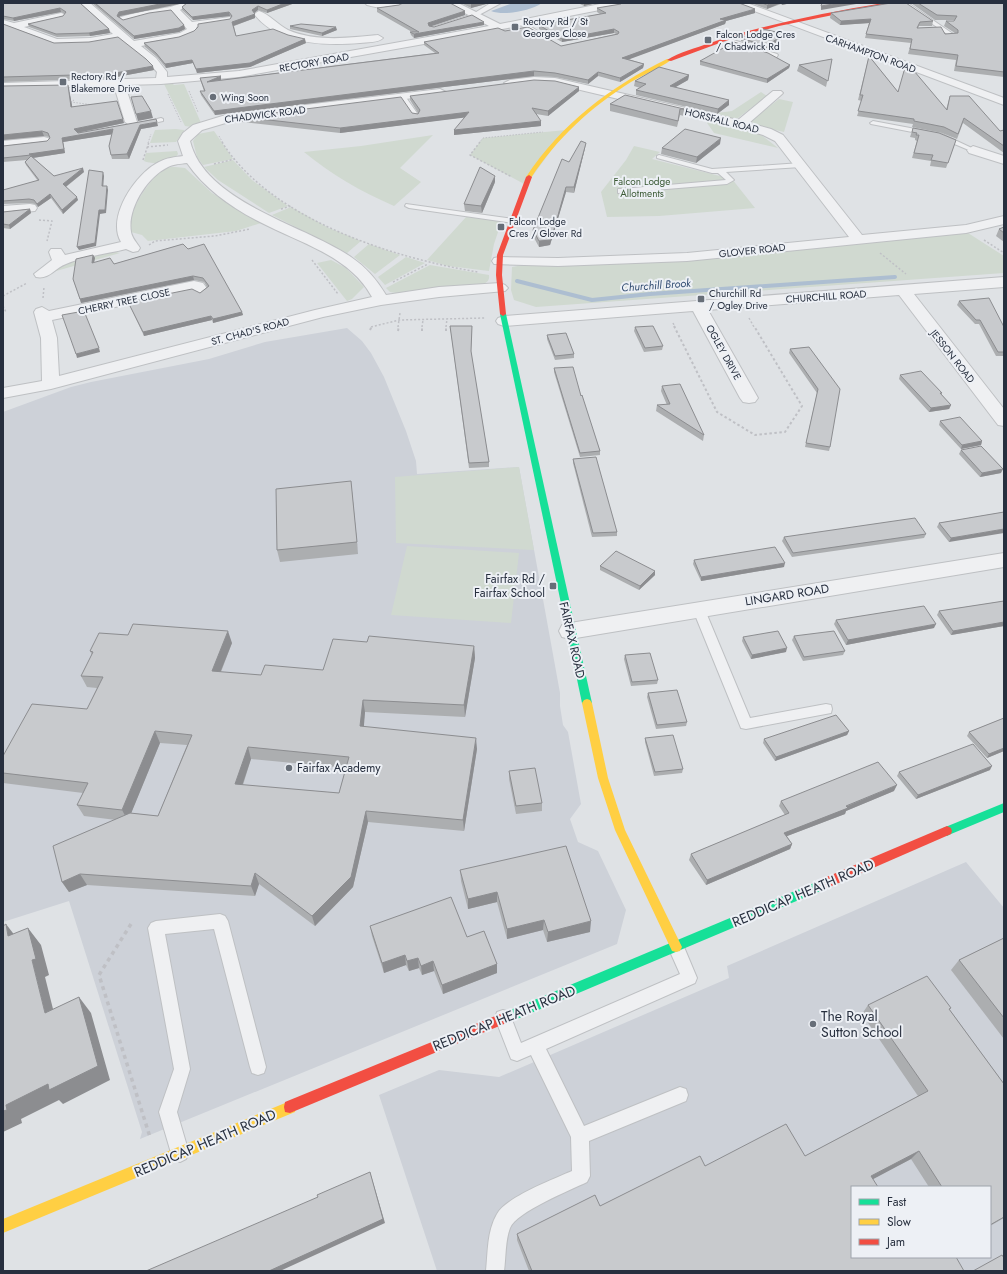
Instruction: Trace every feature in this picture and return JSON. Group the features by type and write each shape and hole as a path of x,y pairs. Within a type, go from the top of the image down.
{"street":[{"path":"84,3 121,36 152,60 161,76 201,66"},
{"path":"124,19 149,12 174,9 186,3"},
{"path":"370,3 382,6 403,3"},
{"path":"451,3 499,27"},
{"name":"RECTORY ROAD","path":"3,86 119,83 161,76 184,80 263,71 620,3"},
{"name":"CARHAMPTON ROAD","path":"738,3 1004,102"},
{"path":"500,274 513,221 531,174 566,130 592,106 627,81 724,39 786,22 858,7 890,3"},
{"path":"174,9 190,29 200,36"},
{"path":"259,14 274,27 300,37 328,40 377,38 392,35"},
{"path":"16,26 42,16 61,16"},
{"path":"132,45 227,19"},
{"path":"3,22 16,26 44,39 56,42 90,41 121,36"},
{"path":"377,38 390,48"},
{"path":"499,84 534,80 555,81 610,93"},
{"path":"119,83 129,124"},
{"name":"CHADWICK ROAD","path":"198,127 229,118 449,91"},
{"name":"HORSFALL ROAD","path":"610,93 740,124 767,132 779,138 858,239"},
{"path":"740,124 777,93"},
{"path":"198,127 186,138 184,144 189,158 195,168 211,183 269,222 344,259 368,281 378,295"},
{"path":"3,145 24,140 44,140"},
{"path":"973,150 1004,160"},
{"path":"136,247 124,233 124,215 132,198 145,179 164,164 189,158"},
{"path":"3,210 30,208"},
{"name":"GLOVER ROAD","path":"500,274 558,262 679,257 966,229 1004,220"},
{"path":"43,279 58,256 136,247"},
{"name":"ST. CHAD'S ROAD","path":"3,393 51,384 348,307 378,295 439,292 500,274"},
{"name":"FAIRFAX ROAD","path":"500,274 498,319 603,778 620,830 676,948"},
{"name":"CHURCHILL ROAD","path":"498,319 698,306 1004,282"},
{"name":"CHERRY TREE CLOSE","path":"43,314 194,286 198,286 200,290"},
{"name":"JESSON ROAD","path":"903,290 1004,421"},
{"name":"OGLEY DRIVE","path":"698,306 749,398"},
{"path":"43,314 49,338 51,384"},
{"name":"LINGARD ROAD","path":"570,630 1004,560"},
{"name":"REDDICAP HEATH ROAD","path":"3,1226 180,1154 503,1018 676,948 1004,807"}],"lane":[{"path":"432,28 475,15 491,5 498,3"},
{"path":"905,3 934,26 941,28 953,36 946,36"},
{"path":"934,26 947,22"},
{"path":"521,23 547,38"},
{"path":"724,39 775,55 774,58"},
{"path":"403,97 416,116"},
{"path":"129,124 161,120"},
{"path":"873,123 940,135 973,150"},
{"path":"659,157 712,171 801,165"},
{"path":"621,191 727,182 730,180 719,170"},
{"path":"409,206 513,221"},
{"path":"699,610 746,724 826,709"},
{"path":"180,1154 168,1112 182,1069 156,928 220,921 258,1067"},
{"path":"503,1018 517,1053 689,978 676,948"},
{"path":"495,1271 498,1239 504,1218 529,1200 581,1176 580,1136 535,1045"},
{"path":"580,1136 680,1095"}],"path":[{"path":"161,76 184,128 213,126 249,177 291,206 323,224 346,234 428,264 500,274"},
{"path":"184,80 198,127"},
{"path":"74,100 71,102 99,106"},
{"path":"152,130 143,161 157,169"},
{"path":"526,185 470,155 482,138 566,130"},
{"path":"146,147 184,144"},
{"path":"30,208 26,218 52,221 46,244 58,256"},
{"path":"136,247 148,246 155,242 243,231 269,222"},
{"path":"858,239 866,242 924,288"},
{"path":"307,240 302,247 348,307"},
{"path":"378,295 428,264"},
{"path":"3,296 43,279 43,314"},
{"path":"3,306 6,312"},
{"path":"446,331 447,319"},
{"path":"370,330 371,326 399,320 498,319"},
{"path":"422,331 423,320"},
{"path":"131,924 100,975 159,1162"}],"shaded area":[{"name":"Fairfax Academy","path":"347,328 362,341 371,353 384,377 406,431 416,461 417,474 519,467 560,693 560,706 563,725 568,732 581,804 570,819 578,842 598,851 626,910 617,944 140,1139 142,1132 69,901 3,922 3,412 71,387 91,382 209,359 265,342"},
{"name":"The Royal Sutton School","path":"966,862 1004,908 1004,1271 437,1271 379,1095 439,1070 499,1077 729,978 727,966"}],"green space":[{"path":"172,83 174,85 184,84 201,123 192,127 185,126 164,84"},
{"path":"761,92 767,96 738,118 728,118 709,114 732,111"},
{"path":"779,99 793,102 784,132 757,126 751,121"},
{"path":"705,120 760,134 778,148 714,133"},
{"path":"176,129 184,131 176,142 150,143 155,130"},
{"path":"566,130 526,185 470,155 483,138"},
{"path":"214,131 233,159 203,165 197,157 193,141 198,134"},
{"path":"433,135 400,168 421,182 394,206 347,182 304,152 361,146"},
{"name":"Falcon Lodge Allotments","path":"634,146 660,152 652,159 732,179 755,208 659,216 607,217 601,192 626,160"},
{"path":"177,151 178,154 167,162 152,163 144,161 146,153"},
{"path":"233,160 252,180 288,206 269,213 218,180 204,167"},
{"path":"168,167 185,168 212,193 261,223 236,231 148,241 142,235 131,232 131,217 145,189 164,169"},
{"path":"291,207 329,228 361,241 347,253 272,215"},
{"path":"467,216 502,220 494,244 489,271 448,266 427,260"},
{"path":"968,233 1004,256 1004,273 536,307 514,300 511,290 512,267 523,265 686,260"},
{"path":"369,244 400,255 375,274 354,257"},
{"path":"116,252 120,253 49,273 57,268 81,259"},
{"path":"406,257 425,263 385,285 378,277"},
{"path":"331,260 346,268 364,287 352,299 347,301 317,263"},
{"path":"430,265 489,275 489,279 486,283 481,285 396,293 390,292 386,288"},
{"path":"519,467 534,550 396,543 395,477"},
{"path":"407,546 519,553 511,623 391,615"}],"water":[{"path":"513,3 542,3 517,12 503,13 491,11"}],"building":[{"path":"3,3 80,3 109,29 89,33 56,34 28,24 63,16 66,12 60,8 13,18 3,16"},
{"path":"95,3 165,3 119,12 117,16 123,20 149,13 171,10 184,25 179,28 134,36"},
{"path":"187,3 285,3 267,10 258,6 252,10 255,14 232,22 236,36 273,29 288,35 305,39 250,63 196,69 192,60 165,64 156,53 144,43 179,37 194,31 198,27 198,24 230,19 232,16 229,12 192,17 182,7"},
{"path":"403,3 450,3 465,11 428,23 429,26 434,27 472,15 484,22 414,34 410,32 419,32 377,8 399,5"},
{"path":"622,3 739,3 755,9 720,19 726,20 622,58 644,64 620,78 598,72 588,80 555,73 534,71 214,111 200,91 205,91 200,78 221,76 207,82 439,53 424,42 498,28 505,31 528,27 561,46 618,34 619,32 614,29 562,39 539,25 606,13 597,8"},
{"path":"762,3 773,3 767,5"},
{"path":"822,3 839,3 821,6"},
{"path":"891,3 906,3 933,21 920,22 917,28 941,27 945,34 958,33 958,30 946,21 954,21 957,16 937,15 918,3 1004,3 1004,72 956,66 958,55 910,49 912,39 866,34 871,19 841,21 831,13"},
{"path":"3,24 54,43 89,42 118,37 153,66 110,74 3,77"},
{"path":"301,24 336,27 322,33 290,26"},
{"path":"763,29 785,34 766,46 741,38"},
{"path":"734,42 768,53 790,65 767,79 700,61"},
{"path":"869,56 898,92 906,64 909,65 947,110 950,96 969,96 1000,131 1004,130 1004,146 964,118 958,134 944,127 914,121 914,119 858,111 863,95 860,95"},
{"path":"832,59 828,81 799,65"},
{"path":"659,67 689,75 670,86 729,100 718,109 636,90 646,84 635,81"},
{"path":"534,80 555,81 579,87 548,111 532,108 541,121 454,130 469,112 340,128 242,117 401,97 412,113 418,114 420,110 410,96"},
{"path":"68,85 71,107 117,101 123,119 74,129 78,133 156,119 157,122 140,125 127,154 111,155 109,146 113,129 62,138 64,149 3,158 3,146 47,141 50,138 48,133 42,131 3,135 3,86"},
{"path":"625,95 684,109 680,109 678,121 610,104"},
{"path":"142,96 151,111 136,114 131,97"},
{"path":"913,128 939,133 956,140 948,163 931,160 933,155 914,153 919,135 912,132"},
{"path":"685,129 721,138 697,157 662,148"},
{"path":"581,141 586,143 574,187 566,187 551,240 539,241 533,230 562,159 569,162"},
{"path":"31,156 54,176 83,168 63,184 77,197 62,210 50,194 37,204 34,200 29,199 3,201 3,190 39,180 25,162"},
{"path":"480,167 495,176 481,206 464,204"},
{"path":"89,170 103,172 102,186 107,186 105,210 99,210 95,243 77,247"},
{"path":"30,209 9,225 3,224 3,212"},
{"path":"1004,227 1004,233 999,229"},
{"path":"183,244 188,249 204,244 242,312 213,319 211,316 143,332 128,302 192,289 200,293 209,286 203,278 193,276 80,299 73,279 76,259 93,255 92,263 110,258 114,264"},
{"path":"989,298 1004,327 1004,352 998,352 980,320 976,320 959,301"},
{"path":"84,311 99,348 76,354 62,315"},
{"path":"450,326 472,326 471,351 489,462 469,463"},
{"path":"653,326 663,346 645,348 635,327"},
{"path":"566,333 574,354 555,356 547,335"},
{"path":"809,347 840,389 830,447 806,443 818,389 790,349"},
{"path":"573,367 581,396 582,395 600,451 580,453 554,368"},
{"path":"921,371 951,405 931,408 900,375"},
{"path":"680,384 704,435 657,405 670,404 662,386"},
{"path":"960,417 982,441 962,445 940,421"},
{"path":"981,446 1003,469 982,473 961,450"},
{"path":"596,457 617,532 593,533 573,459"},
{"path":"351,481 357,542 277,550 276,489"},
{"path":"1004,512 1004,529 951,538 939,523"},
{"path":"915,518 926,534 793,553 784,537"},
{"path":"775,547 785,563 701,577 694,560"},
{"path":"616,551 655,571 640,586 600,566"},
{"path":"1004,601 1004,622 953,631 939,611"},
{"path":"924,606 936,624 848,640 836,620"},
{"path":"133,624 228,631 212,671 261,675 265,665 323,670 333,639 367,642 369,636 474,646 464,705 363,700 360,726 476,738 463,820 366,811 351,877 312,916 255,873 251,886 80,874 62,882 53,846 130,813 158,816 192,735 155,731 122,810 77,805 88,783 3,773 3,756 32,704 87,709 103,677 81,676 93,652 90,651 99,633 128,635","holes":["248,747 349,757 339,793 235,784"]},
{"path":"778,631 787,648 752,655 743,637"},
{"path":"834,631 845,651 804,657 794,636"},
{"path":"650,653 658,680 632,682 625,655"},
{"path":"677,690 687,722 657,725 648,693"},
{"path":"836,715 849,731 776,757 764,739"},
{"path":"1004,718 1004,748 989,754 969,732"},
{"path":"673,735 683,769 655,772 645,738"},
{"path":"973,744 992,766 918,795 899,772"},
{"path":"878,762 897,785 846,806 848,808 784,833 792,844 707,880 691,854 789,813 781,801"},
{"path":"535,768 542,803 516,806 509,771"},
{"path":"566,846 591,921 548,932 544,920 507,929 497,892 468,899 460,870"},
{"path":"451,897 467,937 484,931 497,964 442,985 433,961 421,966 418,958 407,961 405,955 382,963 370,926"},
{"path":"6,924 8,936 28,928 36,959 32,960 45,1013 79,997 98,1066 49,1090 48,1084 6,1105 7,1110 3,1111 3,926"},
{"path":"1004,938 1004,1018 959,960"},
{"path":"927,976 951,1008 949,1009 1004,1084 1004,1217 991,1224 991,1186 941,1186 919,1151 871,1176 877,1186 851,1186 851,1258 957,1258 964,1271 532,1271 517,1234 595,1195 600,1206 700,1156 705,1166 786,1124 805,1156 928,1091 868,1005"},
{"path":"370,1172 383,1219 269,1271 146,1271 318,1197 317,1195"},
{"path":"1002,1255 1004,1258 1004,1271 973,1271"}],"waterway":[{"name":"Churchill Brook","path":"517,281 592,300 650,294 895,277"}],"traffic: fast":[{"path":"503,314 587,703"},
{"path":"947,831 1004,807"},
{"path":"505,1018 821,885"}],"traffic: slow":[{"path":"529,177 540,160 555,142 590,109 630,80 669,60"},
{"path":"587,703 603,778 620,830 676,947"},
{"path":"3,1226 290,1107"}],"traffic: jam":[{"path":"669,60 724,40 805,18 890,3"},
{"path":"503,314 499,275 500,255 529,177"},
{"path":"821,885 947,831"},
{"path":"290,1107 505,1018"}],"place":[{"name":"Rectory Rd / St Georges Close","path":"515,27"},
{"name":"Falcon Lodge Cres / Chadwick Rd","path":"708,40"},
{"name":"Rectory Rd / Blakemore Drive","path":"63,82"},
{"name":"Wing Soon","path":"213,97"},
{"name":"Falcon Lodge Cres / Glover Rd","path":"501,227"},
{"name":"Churchill Rd / Ogley Drive","path":"701,299"},
{"name":"Fairfax Rd / Fairfax School","path":"553,586"},
{"name":"Fairfax Academy","path":"289,768"},
{"name":"The Royal Sutton School","path":"813,1024"}]}
